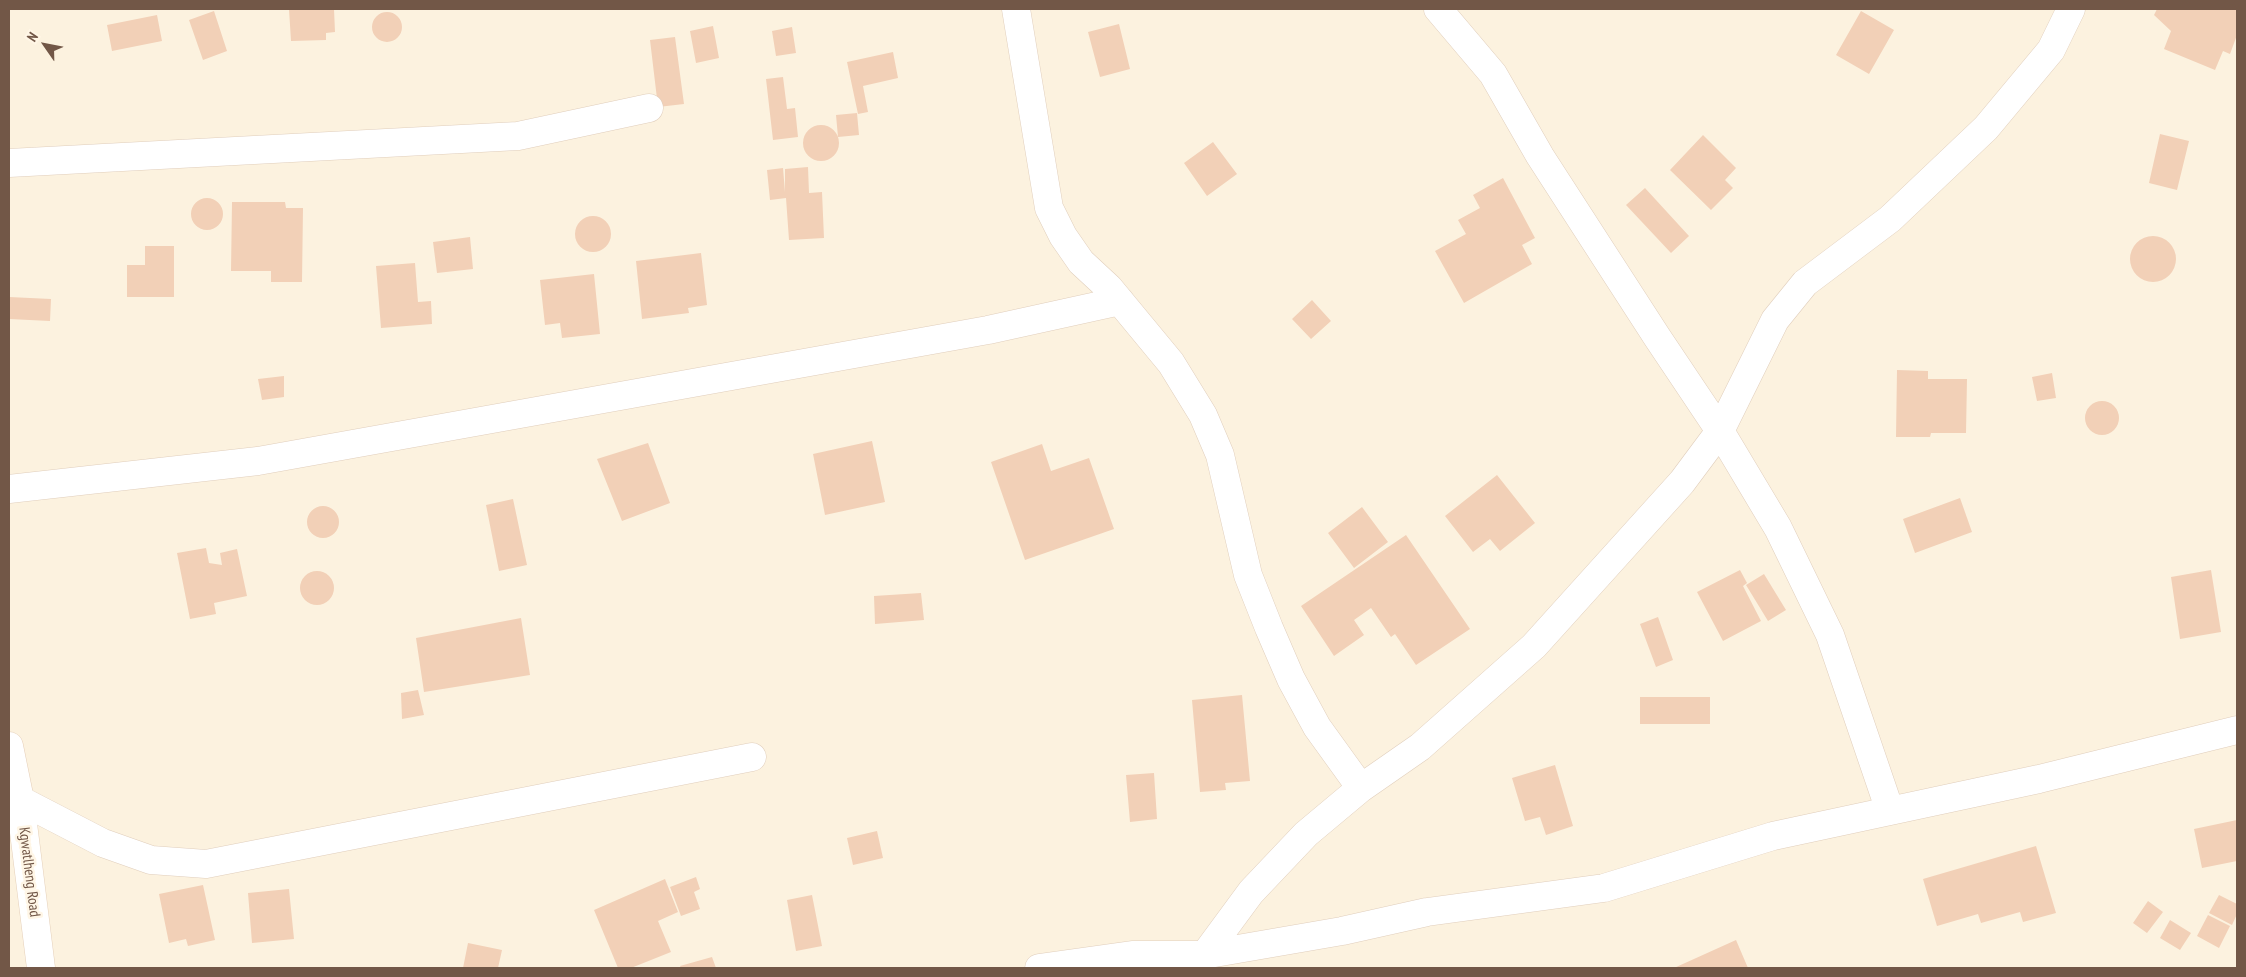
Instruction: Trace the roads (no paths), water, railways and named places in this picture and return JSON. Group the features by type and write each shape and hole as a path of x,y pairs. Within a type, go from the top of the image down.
{"street":[{"path":"1016,9 1049,208 1062,236 1081,262 1120,301 1171,363 1203,415 1220,455 1248,575 1269,628 1291,679 1317,727 1361,788"},
{"path":"1438,9 1493,74 1540,156 1720,432 1778,528 1830,635 1890,811"},
{"path":"1199,962 1250,892 1306,834 1361,788 1420,747 1534,646 1682,482 1720,432 1775,320 1805,284 1890,219 1986,128 2051,50 2071,9"},
{"path":"9,163 518,136 649,108"},
{"path":"9,489 258,461 988,330 1120,301"},
{"path":"1039,968 1132,955 1199,962 1427,912 1604,888 1773,836 2040,778 2237,730"},
{"name":"Kgwatlheng Road","path":"9,746 20,800 41,968"},
{"path":"20,800 102,843 151,860 206,864 752,757"}]}
